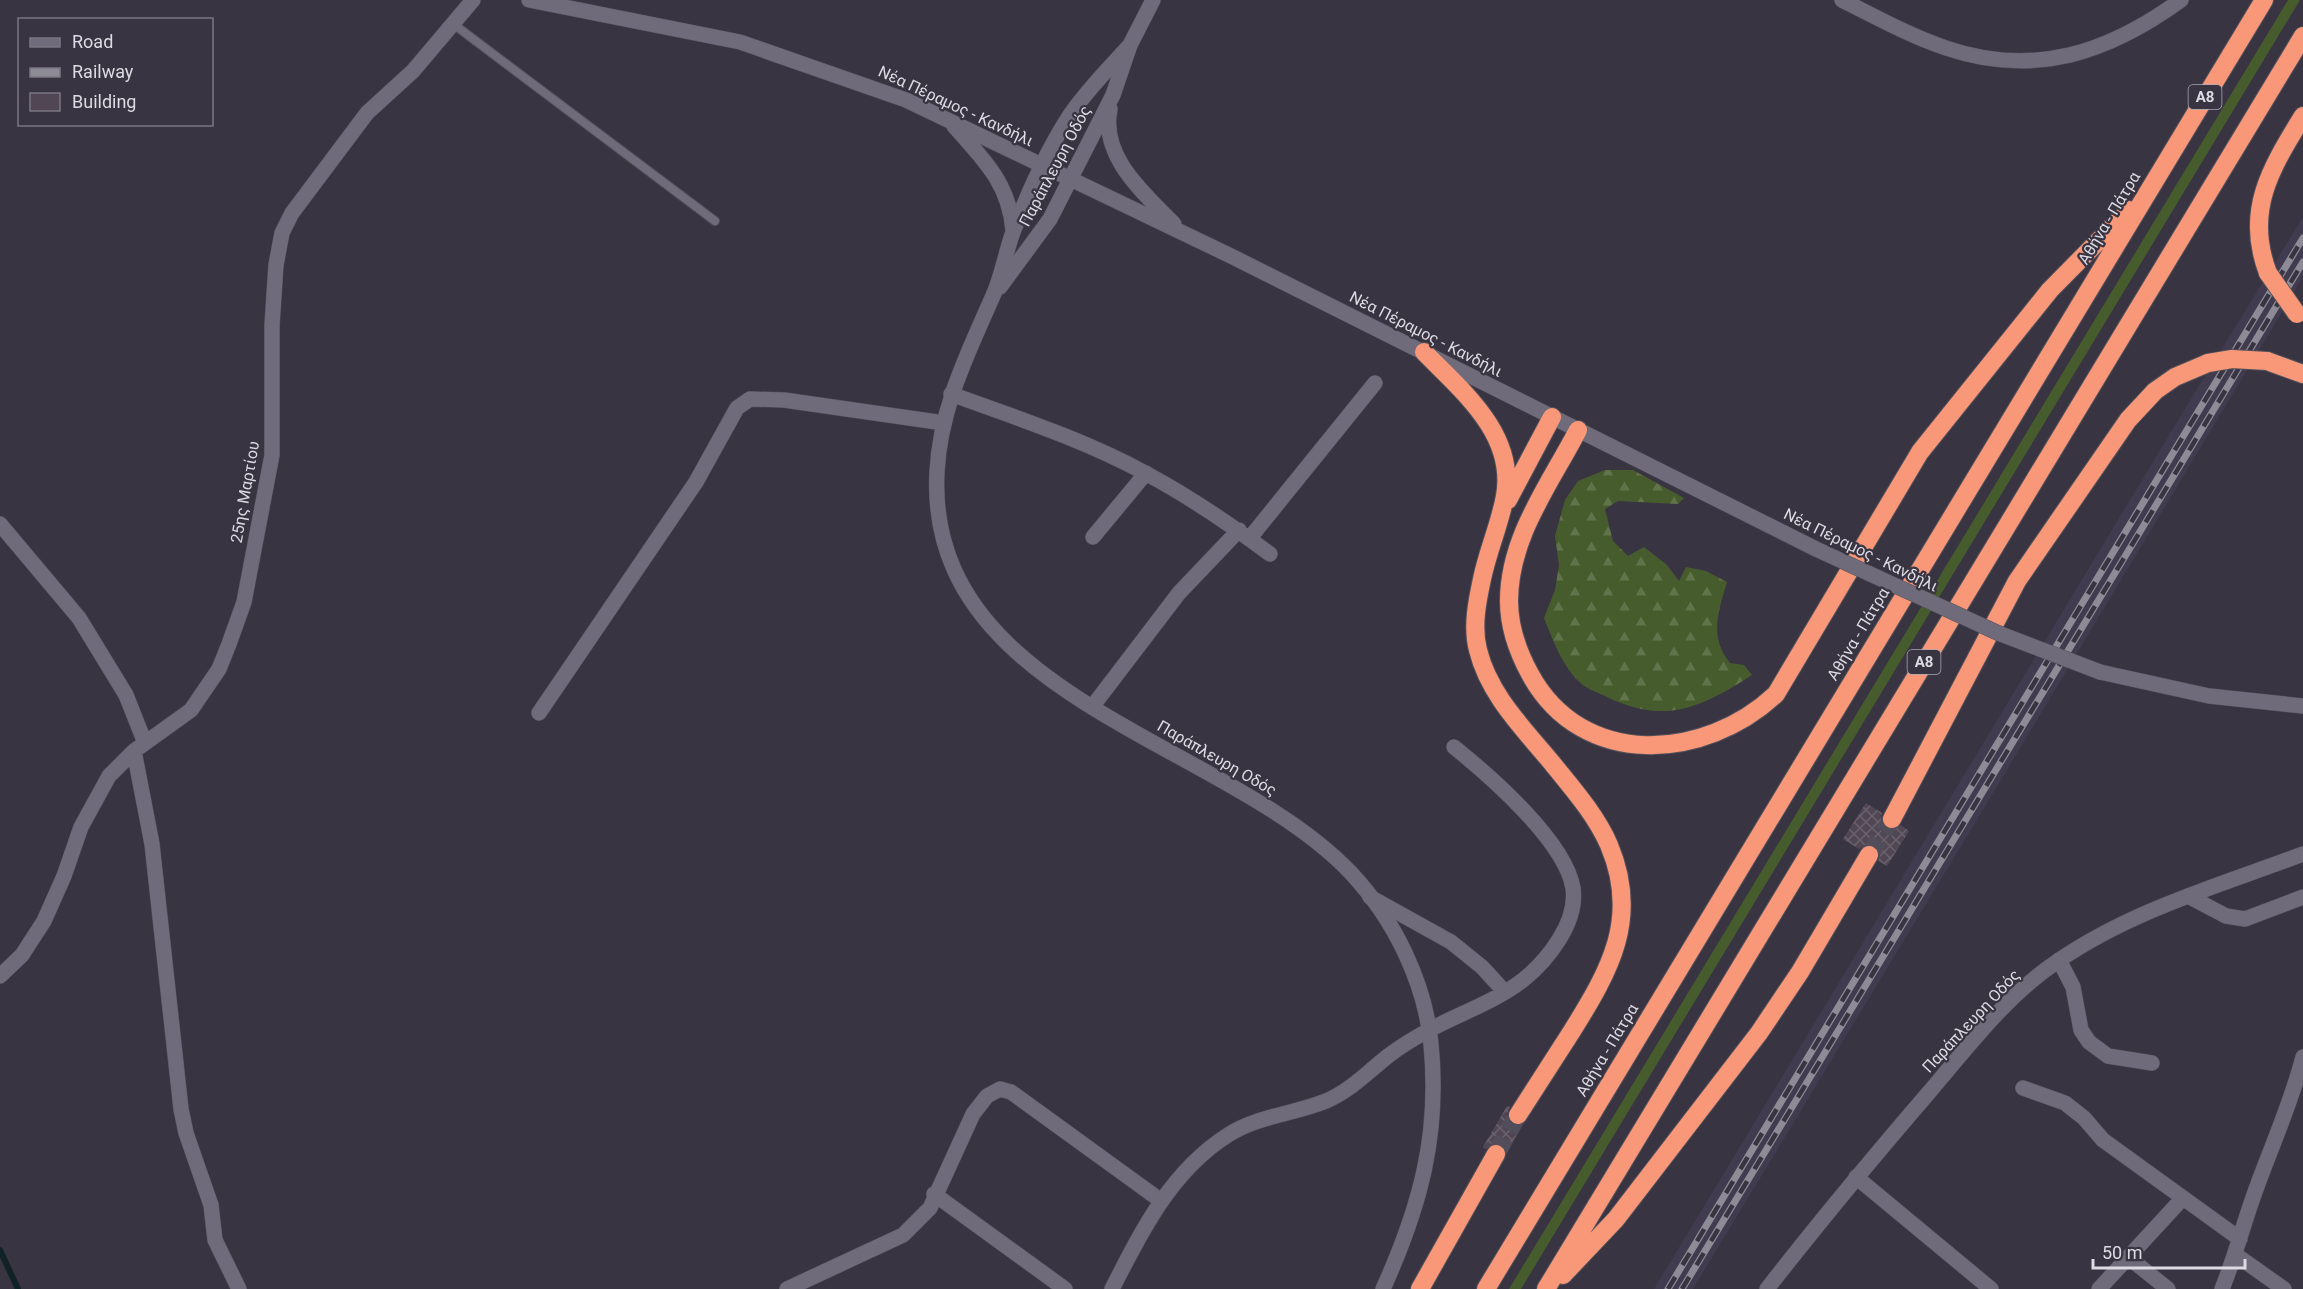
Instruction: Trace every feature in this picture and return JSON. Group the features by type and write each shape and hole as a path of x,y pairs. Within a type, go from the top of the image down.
{"highway":[{"name":"Αθήνα - Πάτρα","path":"1486,1289 2264,0"},
{"name":"Α8","path":"1547,1289 2303,36"},
{"path":"2300,317 2268,273 2259,238 2261,199 2266,181 2303,116"},
{"path":"1578,430 1525,527 1510,576 1512,623 1524,663 1550,703 1589,732 1635,746 1657,747 1702,738 1750,715 1776,694 1920,452 2050,290 2084,252 2146,193"},
{"path":"1424,352 1475,405 1490,425 1501,448 1506,474 1506,495 1491,540 1478,598 1475,633 1478,652 1503,703 1567,781 1598,825 1615,862 1623,908 1619,938 1599,988 1518,1115"},
{"path":"1892,819 2017,581 2128,420 2155,391 2175,377 2208,363 2232,359 2267,362 2303,374"},
{"path":"1501,514 1552,417"},
{"path":"1547,1289 1616,1219 1759,1034 1800,972 1869,855"},
{"path":"1420,1289 1496,1154"}],"street":[{"name":"25ης Μαρτίου","path":"0,976 22,955 44,921 94,799 109,776 139,747 191,711 219,669 244,602 272,454 272,325 276,265 282,233 292,213 367,113 413,71 473,0"},
{"name":"Νέα Πέραμος - Κανδήλι","path":"529,0 740,42 876,88 1180,231 1816,549 1998,633 2100,672 2209,696 2303,706"},
{"name":"Παράπλευρη Οδός","path":"994,294 1050,219 1113,95 1130,45 1153,0"},
{"path":"1842,0 1944,48 1977,57 2010,62 2048,60 2086,51 2136,30 2181,0"},
{"name":"Παράπλευρη Οδός","path":"1130,45 1071,114 1013,232 994,294 951,394 944,423 936,475 942,532 962,585 987,623 1009,648 1059,686 1092,707 1232,784 1268,807 1328,852 1351,873 1370,897 1409,963 1426,1008 1435,1091 1430,1151 1408,1231 1383,1289"},
{"path":"1113,95 1108,120 1108,136 1115,153 1138,186 1180,231"},
{"path":"947,120 984,159 1006,192 1011,210 1013,232"},
{"path":"1092,707 1179,593 1244,535 1375,383"},
{"path":"951,394 1055,432 1146,473 1270,554"},
{"path":"539,713 696,482 738,408 750,399 784,400 944,423"},
{"path":"1093,537 1146,473"},
{"path":"0,524 79,618 126,695 139,747 152,844 181,1109 186,1133 211,1205 215,1240 239,1289"},
{"path":"1112,1289 1160,1200 1200,1158 1228,1134 1286,1112 1326,1101 1430,1030 1522,980 1549,954 1573,907 1573,887 1563,863 1504,788 1454,747"},
{"name":"Παράπλευρη Οδός","path":"1767,1289 1775,1282 1856,1178 2001,1011 2059,960 2118,927 2188,896 2303,854"},
{"path":"2188,896 2235,919 2245,919 2303,897"},
{"path":"1370,897 1451,942 1482,967 1504,991"},
{"path":"2059,960 2073,987 2081,1030 2089,1042 2108,1056 2152,1063"},
{"path":"2222,1289 2236,1255 2254,1193 2286,1114 2303,1057"},
{"path":"2023,1088 2065,1103 2084,1118 2103,1140 2240,1239"},
{"path":"787,1289 841,1261 903,1235 930,1208 934,1194 973,1114 987,1096 1000,1089 1011,1092 1160,1200"},
{"path":"1856,1178 1991,1289"},
{"path":"934,1194 1065,1289"},
{"path":"2099,1289 2182,1199"},
{"path":"2236,1255 2284,1289"},
{"path":"2128,1257 2168,1289"}],"lane":[{"path":"452,23 715,221"}],"shaded area":[{"path":"2303,217 2303,277 1693,1289 1654,1289 2189,402"}],"green space":[{"path":"2288,0 2300,0 1521,1289 1509,1289"},
{"path":"1605,470 1633,470 1684,498 1678,504 1618,501 1605,509 1613,541 1628,556 1644,547 1667,565 1679,581 1686,567 1706,571 1727,582 1718,614 1719,644 1730,663 1744,665 1752,675 1734,687 1699,704 1682,709 1647,710 1628,705 1585,687 1570,671 1559,654 1544,618 1555,590 1559,565 1555,536 1565,500 1578,481"}],"building":[{"path":"1866,803 1882,813 1881,820 1886,829 1893,830 1901,825 1909,831 1887,866 1878,861 1880,855 1875,846 1869,844 1859,849 1843,839"},
{"path":"1507,1106 1510,1107 1507,1114 1508,1121 1512,1125 1522,1125 1507,1153 1502,1145 1496,1143 1486,1149 1483,1147"}],"waterway":[{"path":"0,1250 18,1289"}],"tunnel":[{"path":"1869,855 1892,819"},
{"path":"1496,1154 1518,1115"}],"railway":[{"path":"1668,1289 2303,238"},
{"path":"1682,1289 2303,262"}]}
